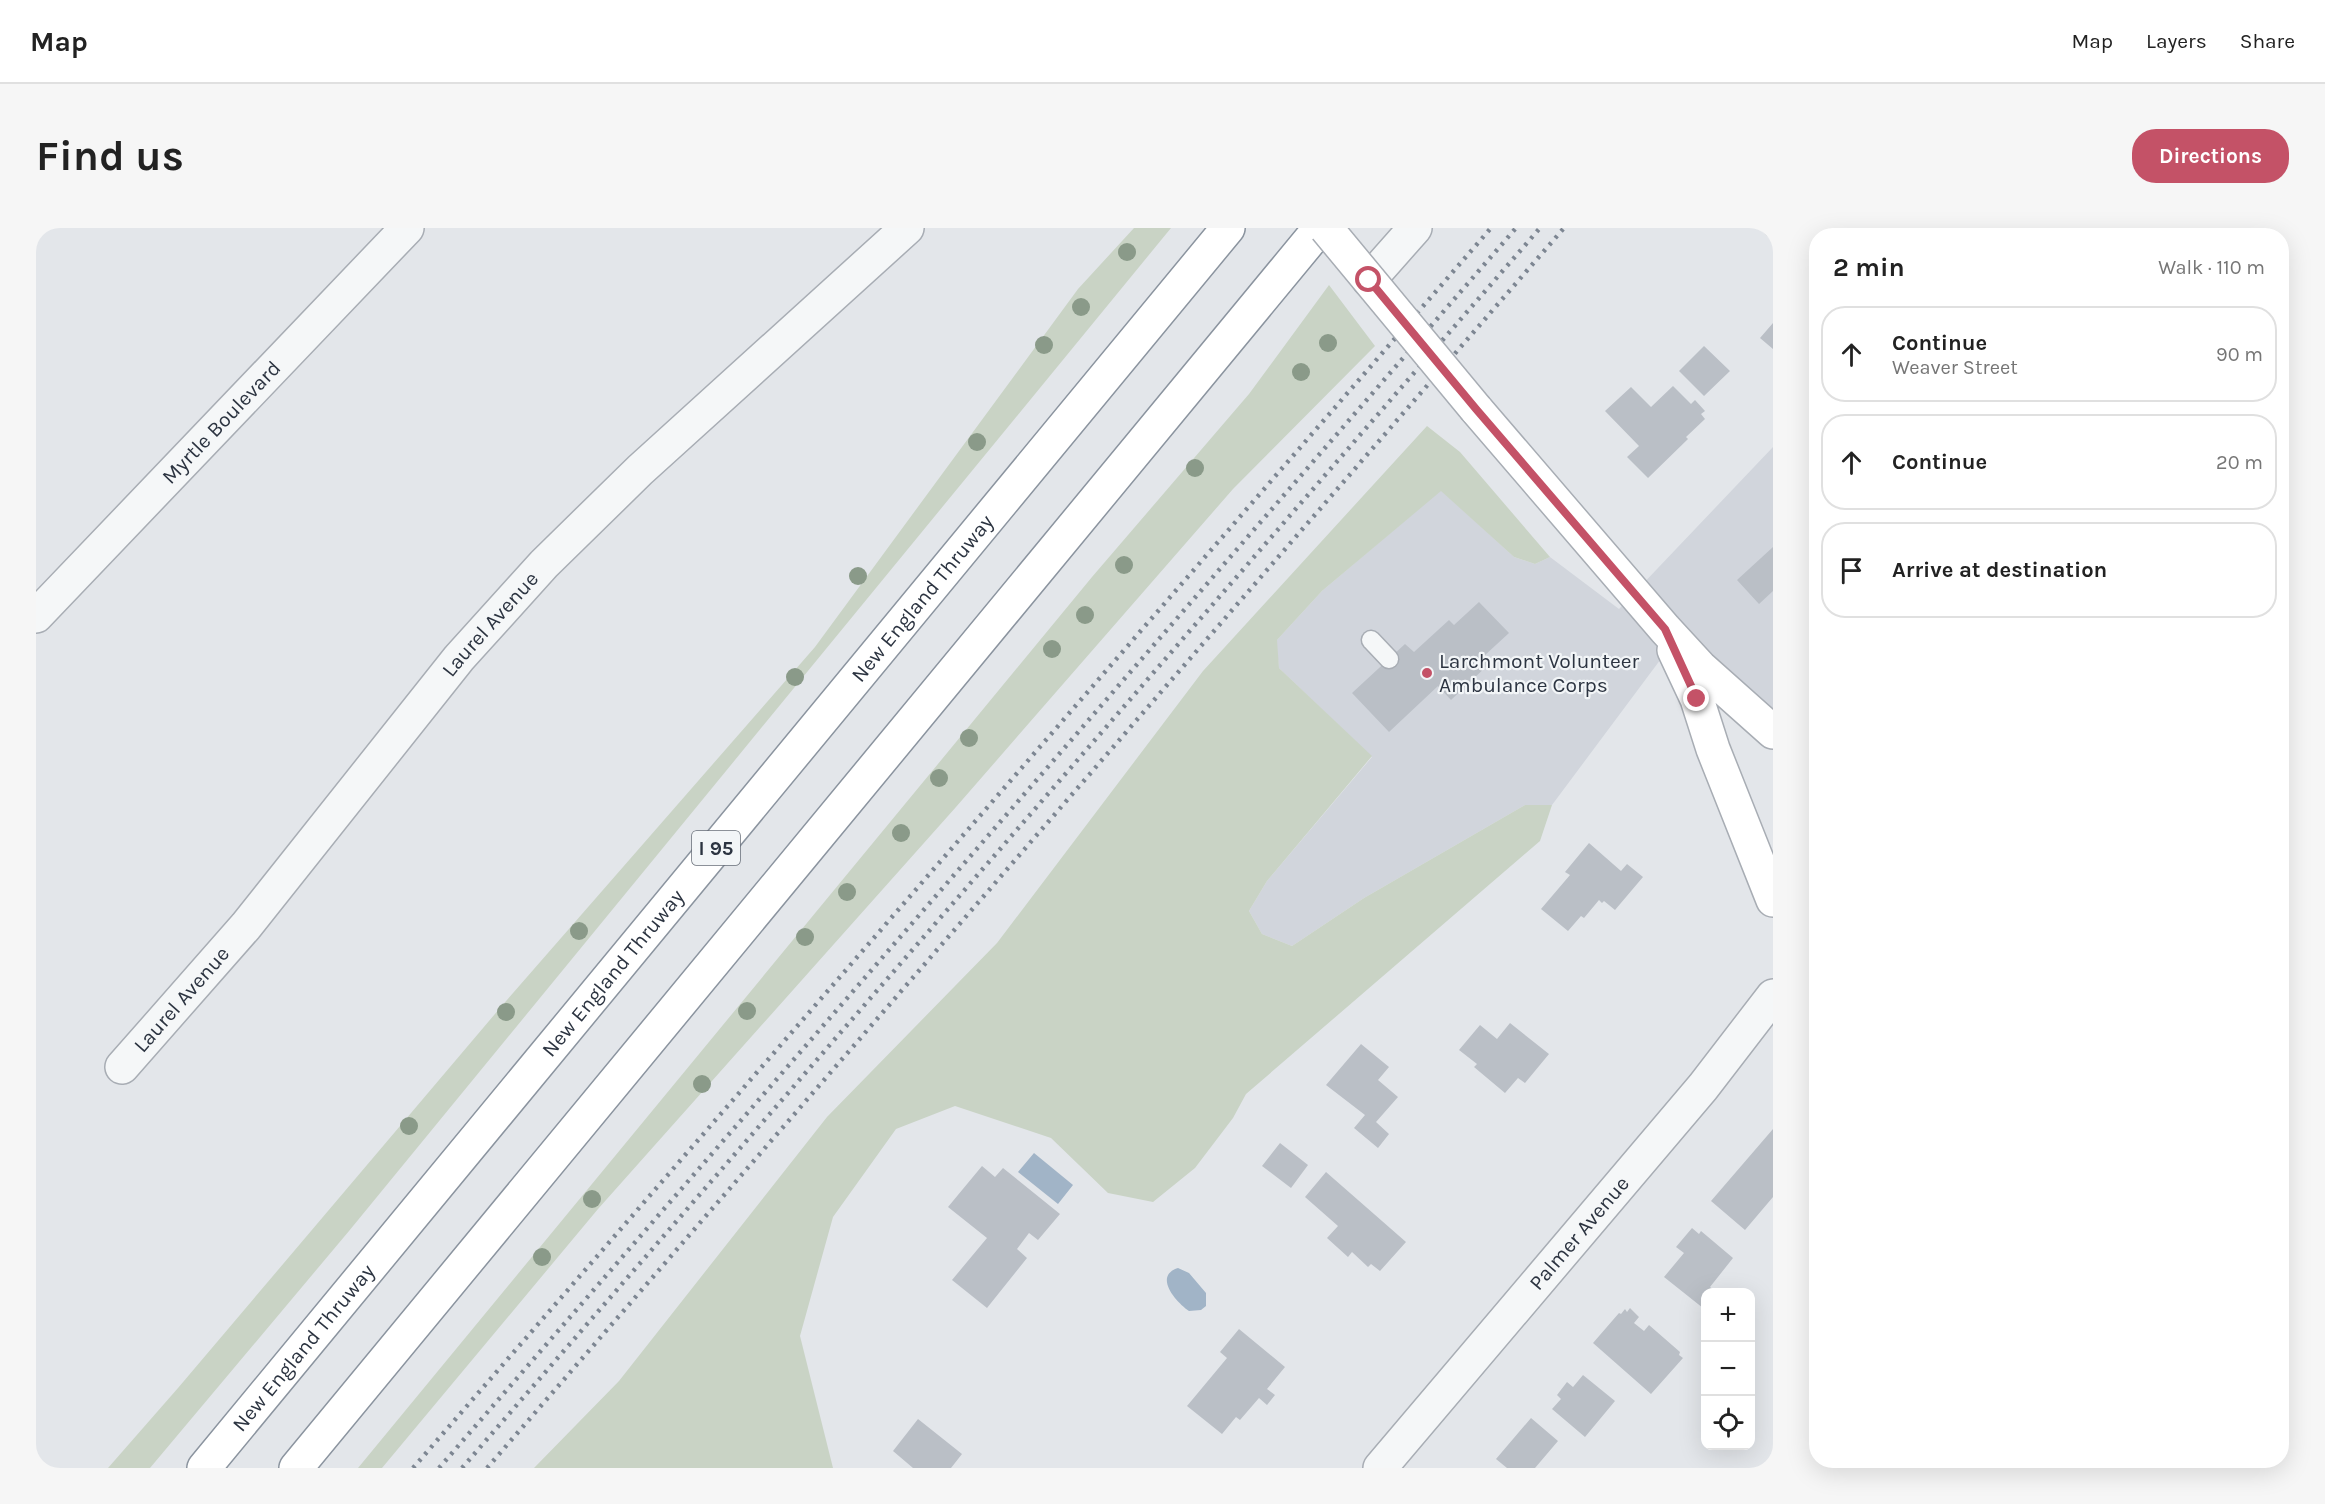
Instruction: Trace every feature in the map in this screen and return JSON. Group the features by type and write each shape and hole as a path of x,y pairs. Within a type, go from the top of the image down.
{"main road":[{"name":"New England Thruway","path":"204,1468 1228,228"},
{"path":"296,1468 1320,228"},
{"path":"1326,228 1379,270 1476,409 1665,629 1700,667 1773,732"},
{"path":"1665,629 1697,699 1713,749 1773,900"}],"street":[{"name":"Myrtle Boulevard","path":"36,616 407,228"},
{"name":"Laurel Avenue","path":"122,1067 246,926 459,658 544,564 640,470 907,228"},
{"path":"1379,270 1415,228"},
{"name":"Palmer Avenue","path":"1380,1468 1703,1087 1773,996"}],"lane":[{"path":"1371,640 1389,659"}],"shaded area":[{"path":"1773,447 1773,725 1678,636 1552,805 1525,805 1364,898 1292,946 1262,934 1249,911 1267,881 1372,757 1279,668 1276,641 1322,591 1441,490 1514,557 1535,564 1550,557 1619,609"}],"green space":[{"path":"1134,228 1171,228 349,1231 150,1468 108,1468 500,1008 815,647 1078,289"},
{"path":"1329,285 1375,346 1233,489 956,807 598,1209 382,1468 358,1468 1092,577 1249,394"},
{"path":"1427,426 1460,452 1550,557 1535,564 1514,557 1441,491 1322,591 1277,640 1279,668 1372,756 1267,881 1249,911 1262,934 1292,946 1364,898 1525,805 1552,805 1540,841 1246,1094 1233,1118 1195,1168 1153,1202 1108,1193 1051,1138 955,1106 896,1129 833,1217 800,1336 833,1468 534,1468 619,1381 827,1117 997,943 1203,671"}],"water":[{"path":"1034,1153 1073,1185 1058,1204 1018,1172"},
{"path":"1178,1268 1189,1273 1206,1293 1206,1306 1201,1310 1189,1311 1178,1302 1169,1289 1167,1277"}],"building":[{"path":"1759,228 1773,228 1773,242"},
{"path":"1773,323 1773,349 1760,338"},
{"path":"1704,346 1730,371 1704,396 1679,371"},
{"path":"1673,386 1691,404 1695,400 1705,411 1701,414 1705,419 1648,478 1627,457 1639,446 1605,411 1631,387 1651,407"},
{"path":"1773,547 1773,591 1759,604 1737,580"},
{"name":"Larchmont Volunteer Ambulance Corps","path":"1479,602 1509,633 1484,656 1490,663 1451,700 1438,686 1389,732 1352,693 1405,644 1414,652 1449,620 1454,625"},
{"path":"1589,843 1621,871 1627,864 1643,877 1615,910 1604,901 1602,903 1599,900 1584,918 1581,916 1568,931 1541,909 1570,875 1565,872"},
{"path":"1510,1023 1549,1054 1525,1083 1518,1078 1505,1093 1474,1067 1477,1064 1459,1050 1480,1025 1497,1039"},
{"path":"1361,1044 1389,1067 1378,1080 1398,1097 1376,1122 1389,1134 1378,1148 1354,1128 1365,1115 1326,1085"},
{"path":"1773,1129 1773,1197 1745,1230 1711,1201"},
{"path":"1280,1143 1308,1165 1291,1188 1262,1166"},
{"path":"982,1166 995,1177 1003,1168 1060,1214 1038,1240 1029,1233 1017,1249 1027,1258 987,1308 952,1280 987,1238 948,1207"},
{"path":"1326,1172 1406,1242 1380,1271 1371,1264 1368,1267 1352,1252 1348,1257 1327,1238 1338,1226 1305,1197"},
{"path":"1692,1228 1699,1234 1701,1231 1733,1258 1711,1288 1701,1288 1701,1306 1664,1277 1684,1253 1676,1247"},
{"path":"1630,1308 1639,1317 1634,1323 1644,1331 1649,1325 1680,1352 1679,1355 1683,1358 1651,1394 1593,1343 1619,1313 1621,1314 1625,1309 1627,1312"},
{"path":"1239,1329 1285,1367 1267,1389 1275,1395 1267,1405 1259,1398 1240,1420 1236,1417 1222,1434 1187,1406 1227,1358 1220,1352"},
{"path":"1583,1375 1615,1401 1585,1437 1552,1409 1561,1399 1557,1395 1567,1382 1573,1387"},
{"path":"1531,1418 1558,1441 1535,1468 1507,1468 1496,1459"},
{"path":"918,1419 962,1454 951,1468 913,1468 893,1451"}],"railway":[{"path":"413,1468 1491,228"},
{"path":"439,1468 1516,228"},
{"path":"462,1468 1540,228"},
{"path":"487,1468 1564,228"}],"place":[{"name":"Larchmont Volunteer Ambulance Corps","path":"1427,673"}],"route":[{"path":"1369,280 1476,409 1665,629 1697,699"}]}
